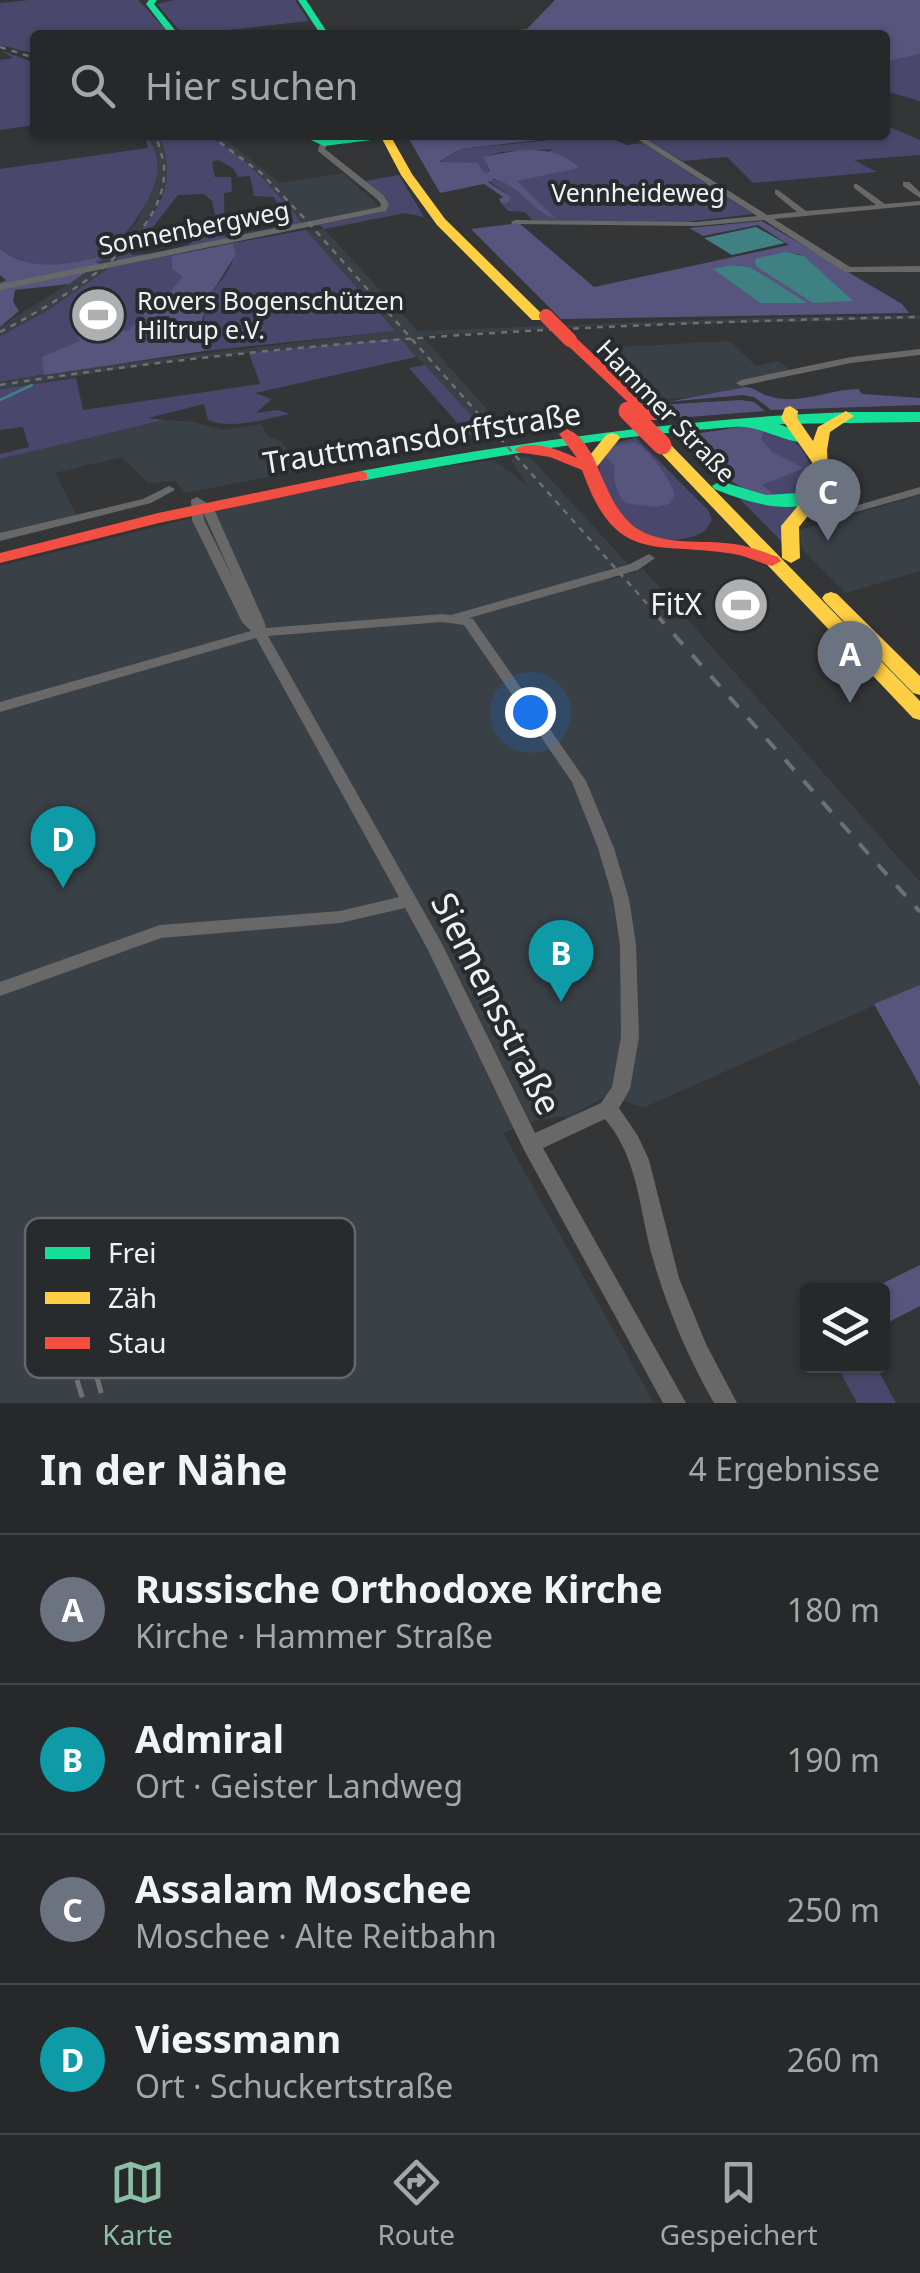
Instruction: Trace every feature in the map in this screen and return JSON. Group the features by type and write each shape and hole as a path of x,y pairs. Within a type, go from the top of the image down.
{"main road":[{"path":"154,0 151,6 171,30"},
{"path":"302,0 322,30"},
{"name":"Hammer Straße","path":"399,140 454,220 542,317 783,560 920,712"},
{"name":"Trauttmansdorffstraße","path":"0,548 352,477 523,449 579,454 612,438 744,422 803,433 846,416 920,414"},
{"name":"Trauttmansdorffstraße","path":"0,558 380,463 579,454 803,433 920,414"},
{"path":"579,454 614,521 654,552 738,549 783,560 792,518 817,496 823,482 803,433 824,428 846,416"},
{"path":"654,552 708,533 717,522 718,493 766,503 789,503 817,496"},
{"name":"Hammer Straße","path":"783,560 920,688"}],"street":[{"name":"Sonnenbergweg","path":"3,288 375,212 385,204 315,140"},
{"name":"Vennheideweg","path":"643,140 762,218"},
{"name":"Vennheideweg","path":"906,184 920,200"},
{"path":"857,186 884,206"},
{"path":"778,192 804,214"},
{"name":"Vennheideweg","path":"515,222 677,224 920,200"},
{"path":"762,218 848,270 920,270"},
{"path":"741,383 850,360 920,352"},
{"path":"0,537 147,502 169,489"},
{"path":"838,514 920,490"},
{"name":"Siemensstraße","path":"200,506 260,632 456,985 530,1144 675,1403"},
{"path":"0,708 260,632 455,618 620,572 654,552"},
{"path":"455,618 476,629 579,781 599,826 620,898 630,1002 626,1080 608,1109 530,1144"},
{"path":"0,989 160,932 340,916 407,901"},
{"name":"Siemensstraße","path":"608,1109 626,1126 638,1152 663,1260 693,1340 726,1403"}],"shaded area":[{"path":"138,0 166,30 30,30 30,52 0,45 0,3"},
{"path":"175,0 295,0 309,21 228,30 179,30 157,4"},
{"path":"555,0 920,0 920,54 890,61 890,30 518,30 527,29"},
{"path":"0,50 30,61 30,126 0,130 0,60 13,58"},
{"path":"920,54 920,101 890,92 890,61"},
{"path":"890,127 920,140 920,155 854,160 877,172 753,183 727,157 683,161 648,140 890,140"},
{"path":"146,140 155,151 154,186 136,220 99,263 94,262 95,257 60,266 34,264 0,249 0,169 148,148"},
{"path":"149,140 162,140 167,184 142,232 117,259 99,263 137,221 152,192 155,159"},
{"path":"161,140 213,140 246,163 305,226 159,253 190,244 215,215 212,201 204,194 178,195 131,255 147,254 114,263 158,205 167,174","holes":["218,160 233,168 238,177 250,176 254,196 274,197 287,225 225,237 224,193 232,192 231,177 215,177 212,162"]},
{"path":"211,140 226,140 280,183 343,173 380,207 305,225 259,177"},
{"path":"410,140 539,140 460,149 439,162 477,163 485,174 490,171 483,157 534,150 558,154 579,168 517,181 556,219 512,187 494,179 488,182 511,197 507,203 501,203 499,199 503,197 484,184 440,193"},
{"path":"551,140 643,143 753,214 677,223 532,220 525,212 508,211 501,203 507,202 505,192 487,180 508,183 554,219 516,180 552,149 484,157 490,174 484,174 474,163 439,163 460,149"},
{"path":"399,175 424,217 405,213 324,229 319,225 383,212 389,203 365,181"},
{"path":"762,221 902,304 909,313 561,319 471,229 519,223 594,287 789,245 758,225 703,236 689,228","holes":["804,256 852,301 757,263","732,265 750,267 804,303 760,303 715,270"]},
{"path":"756,227 785,243 732,255 704,238"},
{"path":"324,229 418,331 749,318 920,315 920,319 598,326 422,336 506,431 488,434 399,338 170,361 0,389 0,382 74,369 394,331 306,230"},
{"name":"Rovers Bogenschützen Hiltrup e.V.","path":"306,230 395,331 204,351 206,309 230,266 235,251 233,243"},
{"path":"233,243 236,254 208,299 202,320 204,351 44,375 42,357 80,341 78,338 96,327 128,331 144,315 141,299 164,298 183,277 172,269 172,256"},
{"path":"0,249 36,264 99,257 95,262 99,263 69,284 15,290 13,302 19,311 0,327 0,283 6,280 0,275"},
{"name":"Rovers Bogenschützen Hiltrup e.V.","path":"204,249 179,297 74,369 0,382 0,336 47,311 110,267"},
{"path":"785,252 804,256 853,301 813,303 756,266 755,259"},
{"path":"110,267 47,311 0,336 0,327 86,272"},
{"path":"750,267 807,303 760,303 713,269"},
{"path":"400,338 416,357 255,393 272,399 256,413 278,410 290,414 249,423 218,423 208,420 204,404 148,418 164,420 0,459 0,454 29,447 23,427 0,430 0,389 76,378 83,410 260,384 249,353"},
{"path":"730,341 756,366 778,361 790,370 740,381 745,387 704,396 655,400 600,348"},
{"path":"425,365 488,434 468,435 409,368"},
{"path":"746,387 780,399 858,389 862,394 920,398 920,405 771,410 754,397 743,395 667,402"},
{"path":"754,402 765,411 676,418 658,405"},
{"path":"164,420 190,421 225,430 261,424 268,436 281,441 304,470 185,493 176,481 148,483 122,457 55,473 77,516 0,535 0,459"},
{"path":"747,426 794,441 806,456 816,483 801,501 786,546 733,492 764,502 731,481 688,435"},
{"path":"747,426 764,430 761,439 772,452 804,468 762,485 775,496 748,491 736,484 688,435"},
{"path":"636,438 708,510 712,520 705,531 667,539 634,527 620,515 609,499 599,462 615,443"},
{"path":"635,442 667,479 675,494 669,504 657,507 625,503 620,495 615,467 605,455 614,446"},
{"path":"529,456 628,564 605,570 612,579 643,569 920,882 920,985 643,1108 608,1095 570,1116 540,1119 503,1133 654,1403 0,1403 0,566 263,500 420,470 494,460 528,486 510,459"},
{"path":"920,495 920,571 846,593 802,549 799,530"},
{"path":"920,985 920,1086 874,1004"},
{"path":"920,1265 920,1306 890,1321 890,1283 883,1283"},
{"path":"841,1373 880,1373 896,1403 857,1403"}],"waterway":[{"path":"0,400 32,385"}],"railway":[{"path":"0,47 30,56"},
{"path":"0,332 105,266 149,219 161,193 164,166 157,140"},
{"path":"217,140 261,173 411,339"},
{"path":"411,339 689,323 920,317"},
{"path":"0,385 229,355 411,339"},
{"path":"411,339 657,615"},
{"path":"655,613 920,912"},
{"path":"97,1378 104,1403"},
{"path":"77,1380 84,1403"}],"traffic: fast":[{"path":"153,0 150,4 171,30"},
{"path":"302,0 322,30"},
{"path":"317,140 324,143 356,140"},
{"path":"361,476 569,441 709,424 850,416 920,417"},
{"path":"744,422 778,428 802,439"},
{"path":"720,486 766,500 814,497"}],"traffic: slow":[{"path":"388,140 441,222 537,317"},
{"path":"790,411 789,418 820,463"},
{"path":"791,558 790,526 821,489 819,450 823,430 846,416"},
{"path":"590,465 612,438"},
{"path":"662,445 920,713"},
{"path":"831,598 920,688"}],"traffic: jam":[{"path":"546,316 570,340"},
{"path":"570,340 652,417"},
{"path":"628,411 662,445"},
{"path":"567,434 586,459 607,508 635,535 665,545 735,549 772,561"},
{"path":"523,449 553,453 581,465"},
{"path":"0,558 158,518 361,476"}],"place":[{"name":"Rovers Bogenschützen Hiltrup e.V.","path":"98,315"},
{"name":"Assalam Moschee","path":"828,541"},
{"name":"FitX","path":"741,605"},
{"name":"Russische Orthodoxe Kirche","path":"850,703"},
{"name":"Viessmann","path":"63,888"},
{"name":"Admiral","path":"561,1002"}]}
